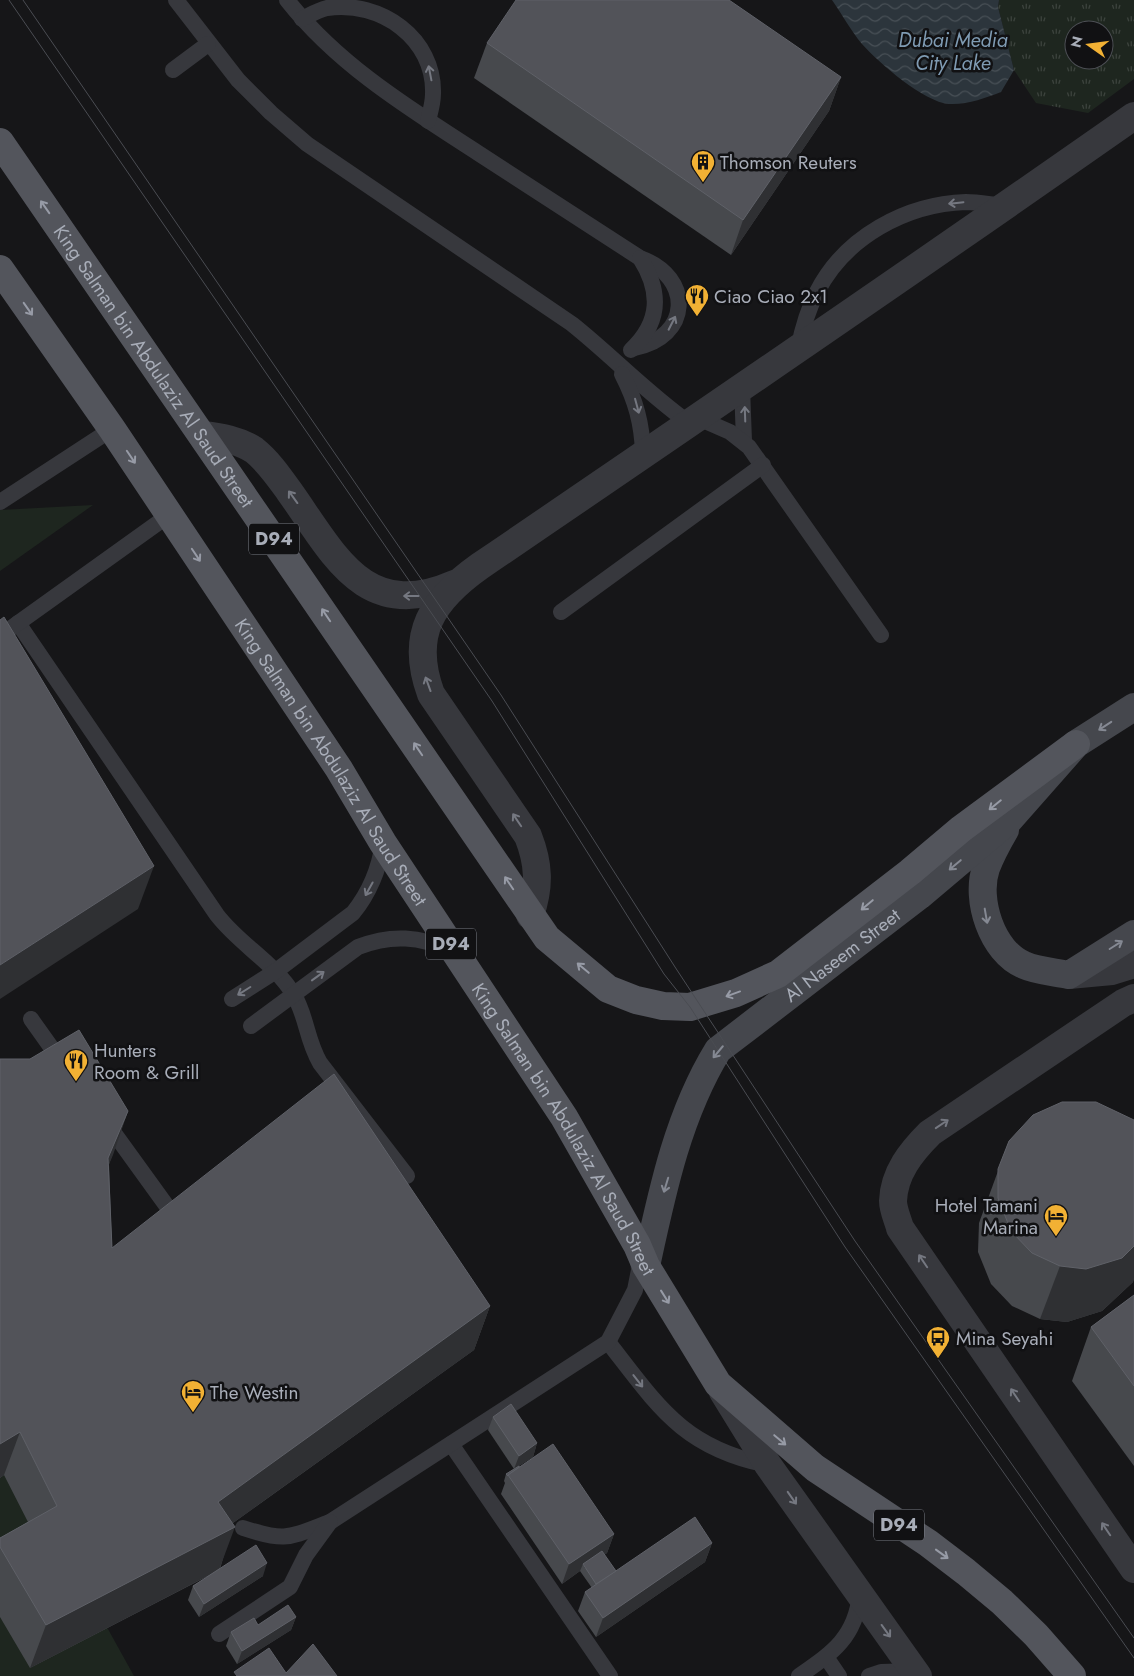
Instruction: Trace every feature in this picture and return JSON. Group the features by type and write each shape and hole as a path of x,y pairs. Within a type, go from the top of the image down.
{"main road":[{"name":"King Salman bin Abdulaziz Al Saud Street","path":"0,142 203,435 530,915 547,938 608,989 636,1000 663,1006 690,1007 736,994 778,974 961,830 1076,744"},
{"name":"King Salman bin Abdulaziz Al Saud Street","path":"0,269 112,429 339,769 383,843 564,1117 641,1255 718,1384 815,1468 850,1494 928,1543 966,1572 1022,1622 1072,1676"},
{"name":"Al Naseem Street","path":"641,1255 655,1219 688,1111 704,1073 718,1050 855,947 1009,820 1076,744 1134,707"},
{"path":"1009,820 985,870 983,897 988,926 1003,949 1023,965 1069,975 1134,934"}],"street":[{"path":"530,915 537,896 539,875 536,855 528,836 431,694 424,674 422,654 431,614 438,603 457,583 643,453 798,351 1134,116"},
{"path":"203,435 230,439 254,450 273,469 341,563 356,579 375,590 396,596 431,594 457,583"},
{"path":"1069,975 1112,972 1134,964"},
{"path":"1134,998 1123,1003 930,1133 910,1152 898,1176 893,1202 900,1228 1134,1569"},
{"path":"718,1384 768,1465 916,1673"}],"lane":[{"path":"176,0 208,44 238,80 271,113 307,144 572,324 645,390 693,420 730,432 744,441 763,465 881,635"},
{"path":"287,0 302,19 362,74 428,121 640,258 656,264 668,274 677,289 678,306 674,322 664,336 650,345 634,348"},
{"path":"302,19 326,8 352,6 379,11 402,24 419,44 430,68 434,95 428,121"},
{"path":"173,70 208,44"},
{"path":"798,351 805,320 817,292 838,261 865,236 897,217 931,206 968,202 1004,206"},
{"path":"616,363 634,348 644,336 652,321 655,304 654,288 649,272 640,258"},
{"path":"616,363 634,397 642,425 643,453"},
{"path":"742,387 744,441"},
{"path":"0,502 112,429"},
{"path":"561,612 763,465"},
{"path":"0,636 169,514"},
{"path":"18,623 217,915 230,932 264,958 294,994 304,1018 311,1047 320,1063 407,1176"},
{"path":"232,998 276,971 353,913 361,903 378,872 383,843"},
{"path":"251,1026 358,947 371,942 402,937 418,939 457,954"},
{"path":"31,1019 72,1076"},
{"path":"95,1108 166,1205"},
{"path":"243,1528 275,1538 284,1538 330,1522 608,1342 635,1290 641,1255"},
{"path":"608,1342 660,1410 680,1427 721,1452 744,1460 768,1465"},
{"path":"452,1444 610,1676"},
{"path":"219,1634 290,1587 306,1555 330,1522"},
{"path":"798,1676 835,1650 850,1629 860,1595"},
{"path":"826,1657 839,1676"},
{"path":"869,1676 881,1672 916,1673"}],"green space":[{"path":"999,0 1134,0 1134,79 1088,113 1036,103 1014,70 998,7"},
{"path":"93,505 0,571 0,510"},
{"path":"0,1417 68,1557 134,1676 0,1676"}],"water":[{"name":"Dubai Media City Lake","path":"832,0 999,0 998,7 1014,70 1001,92 976,101 949,104 939,102 915,89 890,71 870,52 854,34"}],"building":[{"name":"Thomson Reuters","path":"516,0 729,0 841,77 743,220 487,43"},
{"path":"4,617 154,866 0,965 0,620"},
{"name":"The Westin","path":"79,1030 128,1111 108,1158 112,1248 334,1074 490,1306 218,1502 235,1527 46,1625 0,1547 0,1538 57,1506 20,1432 0,1444 0,1059 30,1059"},
{"path":"1062,1102 1096,1102 1134,1120 1134,1246 1122,1258 1086,1269 1060,1266 1032,1253 1011,1231 998,1198 998,1169 1009,1141 1033,1115"},
{"path":"1134,1295 1134,1386 1091,1327"},
{"path":"511,1404 537,1443 519,1456 493,1417"},
{"path":"553,1444 614,1534 569,1564 508,1475"},
{"path":"519,1466 508,1476 506,1474"},
{"path":"695,1517 712,1543 603,1618 585,1592"},
{"path":"256,1545 267,1563 204,1604 193,1586"},
{"path":"602,1551 616,1571 596,1584 583,1564"},
{"path":"288,1605 296,1617 242,1651 231,1632 254,1618 258,1625"},
{"path":"313,1644 337,1676 237,1676 234,1672 269,1648 286,1673"}],"tram line":[{"path":"9,0 492,701 664,974 690,1007 845,1247 1134,1658"},
{"path":"23,0 501,695 675,967 855,1241 1134,1638"}],"place":[{"name":"Thomson Reuters","path":"703,183"},
{"name":"Ciao Ciao 2x1","path":"697,317"},
{"name":"Hunters Room & Grill","path":"76,1082"},
{"name":"Hotel Tamani Marina","path":"1056,1237"},
{"name":"Mina Seyahi","path":"938,1359"},
{"name":"The Westin","path":"193,1413"}]}
